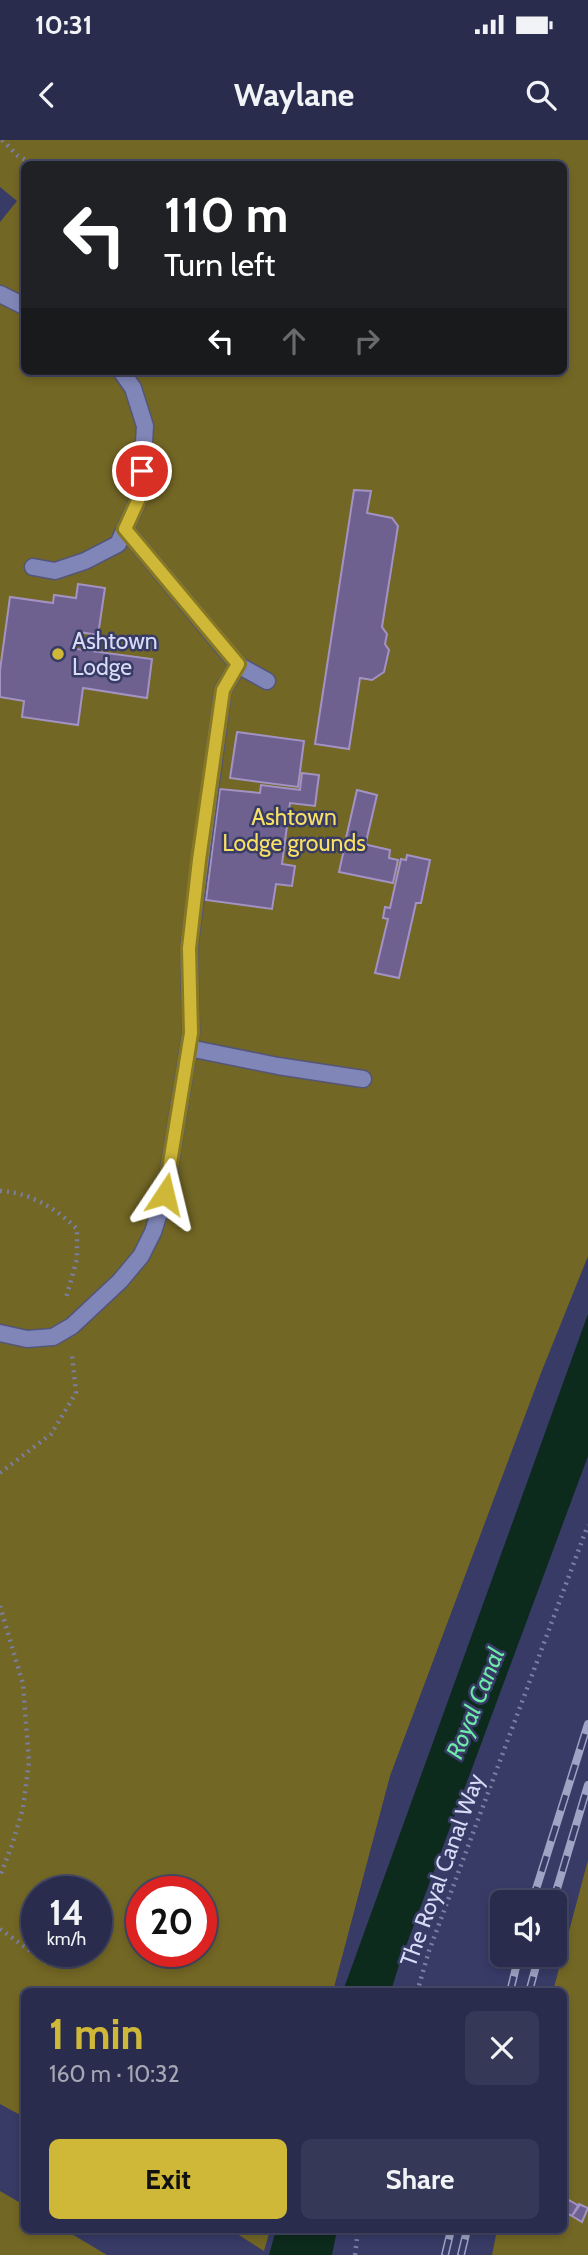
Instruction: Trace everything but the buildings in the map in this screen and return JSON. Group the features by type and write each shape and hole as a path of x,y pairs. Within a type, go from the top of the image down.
{"lane":[{"path":"0,294 21,304"},
{"path":"33,567 55,571 85,561 118,544 141,494 145,426 133,388 124,375"},
{"path":"125,529 238,664 267,681"},
{"path":"0,1333 27,1339 54,1337 61,1333 92,1310 141,1256 153,1233 165,1194 191,1033 189,948 223,690 238,664"},
{"path":"188,1048 363,1079"}],"path":[{"path":"2,140 28,161"},
{"path":"0,1191 9,1191 40,1202 61,1213 77,1228 77,1259 66,1299 92,1310"},
{"path":"0,1473 51,1434 76,1393 72,1351 61,1333"},
{"name":"The Royal Canal Way","path":"418,1988 429,1951 588,1525"},
{"path":"0,1606 23,1684 29,1762 23,1808 0,1876"},
{"path":"0,1929 21,1944"},
{"path":"355,2255 358,2233"}],"green space":[{"name":"Ashtown Lodge grounds","path":"0,140 588,140 588,1256 541,1373 390,1776 334,1988 21,1988 21,2115 0,2104 0,222 17,201 0,187"},
{"path":"588,1860 588,2255 492,2255 496,2233 567,2233 567,1988 554,1988 559,1967 567,1967 567,1939"},
{"path":"0,2191 21,2203 21,2233 70,2233 107,2255 0,2255"},
{"path":"236,2233 269,2233 264,2251"}],"water":[{"name":"Royal Canal","path":"588,1314 588,1456 392,1988 344,1988"},
{"path":"275,2233 336,2233 332,2255 269,2255"}],"railway":[{"path":"536,1890 588,1724"},
{"path":"557,1890 588,1785"},
{"path":"511,1988 516,1967"},
{"path":"530,1988 536,1967"},
{"path":"445,2255 450,2233"},
{"path":"461,2255 466,2233"}],"place":[{"name":"Ashtown Lodge","path":"58,654"}],"route":[{"path":"142,471 141,494 125,529 238,664 223,690 199,860 189,948 191,1033 165,1194"}]}
